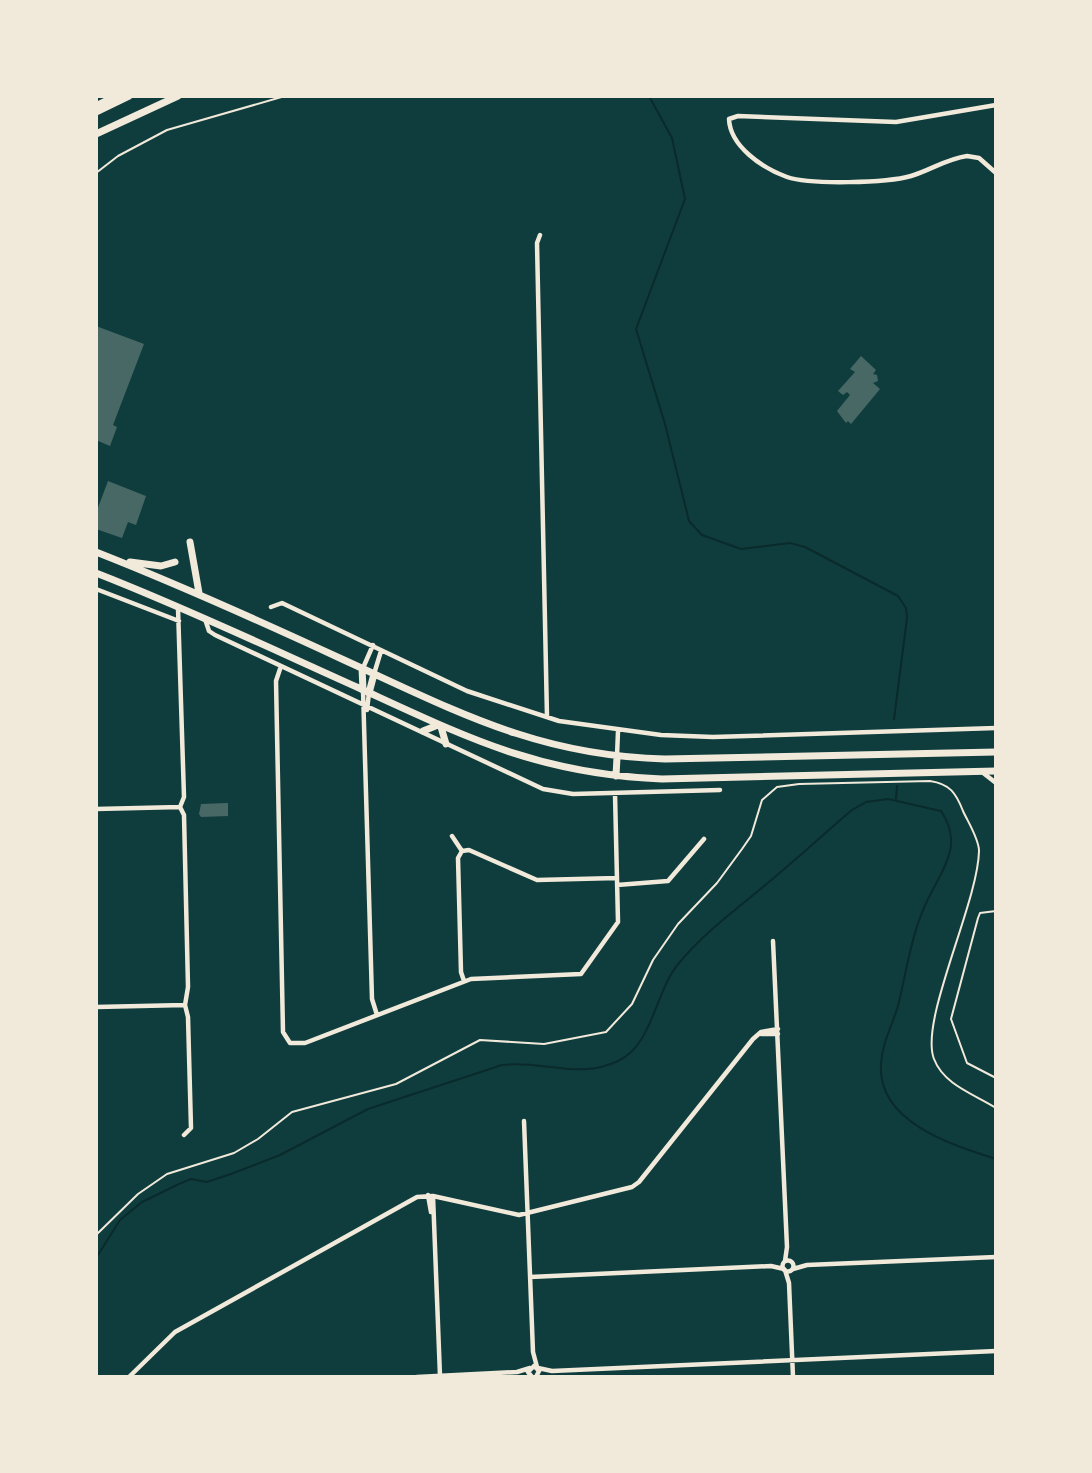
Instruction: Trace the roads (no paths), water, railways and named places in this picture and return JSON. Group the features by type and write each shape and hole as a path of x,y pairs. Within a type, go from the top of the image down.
{"highway":[{"path":"96,106 117,96"},
{"path":"96,112 129,96"},
{"path":"96,136 177,96"},
{"path":"190,542 200,593"},
{"path":"96,552 200,593 373,674 524,738 617,757 664,759 996,752"},
{"path":"112,558 154,566 175,562"},
{"path":"96,573 205,618 439,726 525,759 616,776 688,778 996,771"},
{"path":"362,668 366,691"},
{"path":"366,691 373,674"},
{"path":"423,731 439,726"},
{"path":"439,726 446,744"},
{"path":"616,776 617,757"}],"street":[{"path":"996,105 896,122 738,116 729,118 729,129 740,148 785,176 796,179 895,179 967,156 979,158 996,173"},
{"path":"540,235 537,243 547,716"},
{"path":"96,589 178,621"},
{"path":"271,607 282,604 493,701 558,721 618,731 713,737 996,728"},
{"path":"178,606 184,797 180,807 184,815 188,987 185,1005 188,1017 191,1128 184,1135"},
{"path":"205,618 209,631 215,635 543,789 573,794 720,790"},
{"path":"362,668 373,645"},
{"path":"373,674 381,651"},
{"path":"281,666 276,681 283,1032 290,1043 305,1043 464,981 581,974 618,922 615,794"},
{"path":"366,691 372,999 377,1015"},
{"path":"617,757 618,731"},
{"path":"981,771 996,783"},
{"path":"96,808 180,807"},
{"path":"452,836 461,852"},
{"path":"464,981 461,971 458,858 461,852 469,850 537,880 668,881 704,839"},
{"path":"773,941 788,1247 792,1261 789,1283"},
{"path":"96,1007 185,1005"},
{"path":"129,1377 175,1332 408,1202 431,1196 519,1215 636,1185 757,1035 778,1031"},
{"path":"524,1121 533,1374"},
{"path":"431,1196 440,1376"},
{"path":"788,1247 784,1262 789,1283 793,1377"},
{"path":"771,1266 785,1270 807,1265 996,1257"},
{"path":"530,1277 771,1266 792,1261 807,1265"},
{"path":"417,1377 517,1372 533,1374 996,1351"},
{"path":"533,1352 538,1368"},
{"path":"533,1374 538,1368"},
{"path":"538,1368 552,1371"}],"lane":[{"path":"996,911 980,913 951,1019 967,1063 996,1078"}],"waterway":[{"path":"649,96 672,138 685,199 636,329 665,424 689,521 702,535 741,549 790,543 805,547 898,596 906,608 907,618 894,719"},
{"path":"896,799 897,786"},
{"path":"96,1258 120,1220 142,1202 191,1179 207,1182 280,1155 368,1109 502,1065 589,1069 618,1061 639,1043 671,975 703,938 852,810 866,802 888,799 941,811 948,823 951,846 945,866 922,911 914,937 899,1002 884,1048 881,1064 883,1084 891,1101 904,1116 920,1128 996,1159"}]}
